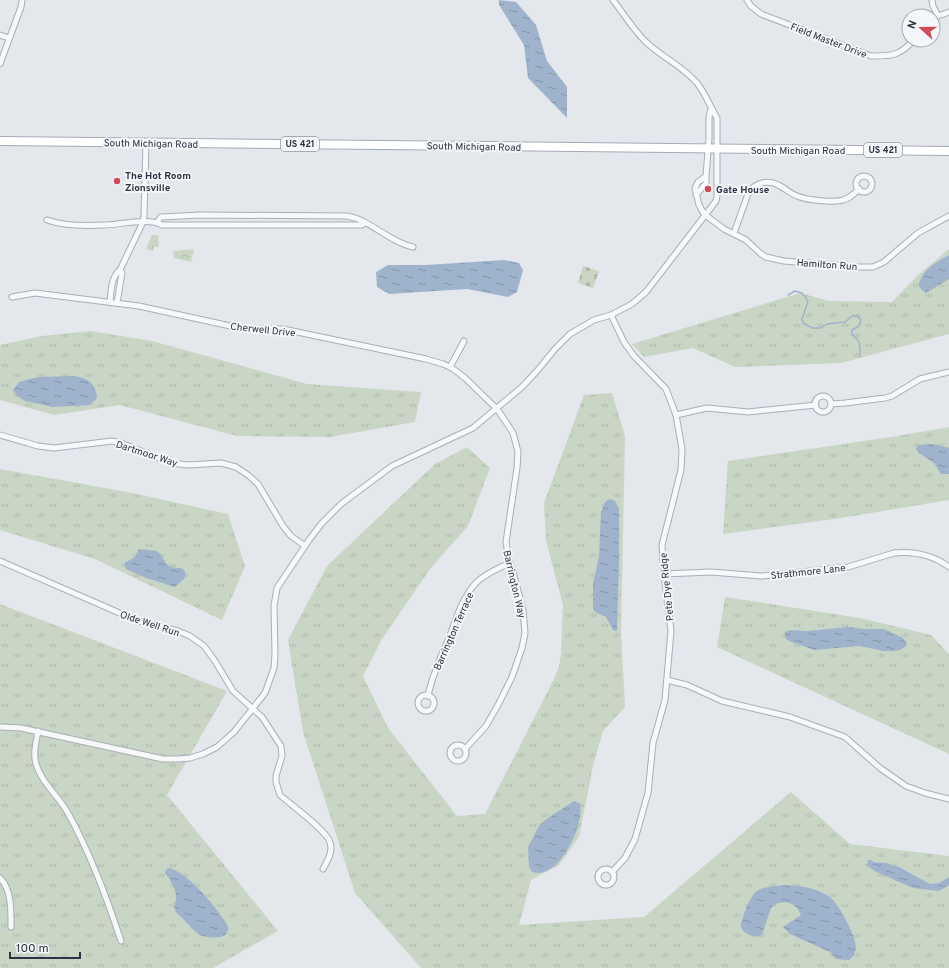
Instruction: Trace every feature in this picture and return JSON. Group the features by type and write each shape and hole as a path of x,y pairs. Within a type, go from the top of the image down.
{"main road":[{"name":"South Michigan Road","path":"0,141 949,151"}],"street":[{"path":"0,64 21,7 22,0"},
{"path":"0,727 22,728 156,757 178,760 203,754 217,747 234,732 265,693 274,668 274,606 278,588 322,523 341,504 392,466 473,428 522,387 563,340 594,320 611,315 632,304 646,292 704,214 713,206 717,196 709,117 711,109 704,91 697,83 688,74 661,55 645,40 613,0"},
{"name":"Field Master Drive","path":"747,0 751,6 761,14 871,56 888,56 904,51 907,48"},
{"path":"0,35 9,38"},
{"path":"110,302 113,281 116,273 120,270 143,222 146,142"},
{"path":"704,214 699,205 695,188 698,182 706,176 712,149"},
{"path":"734,233 748,194 751,189 761,183 767,182 777,185 792,194 804,198 838,201 853,195 859,189"},
{"name":"Hamilton Run","path":"704,214 724,229 746,240 761,254 777,260 866,267 884,262 918,233 949,216"},
{"path":"157,222 161,217 200,215 354,217 406,245 413,247"},
{"path":"238,224 239,215"},
{"path":"316,216 316,225"},
{"path":"47,220 57,223 102,226 143,222 157,222 162,225 362,225 365,223"},
{"path":"117,303 122,273 120,270"},
{"name":"Cherwell Drive","path":"12,297 35,293 139,306 235,327 254,329 283,329 426,359 450,367 465,378 497,409"},
{"name":"Pete Dye Ridge","path":"611,315 624,342 634,356 666,389 676,415 682,449 681,470 662,545 671,631 665,700 653,743 648,793 635,839 625,858 612,872"},
{"path":"450,367 464,341"},
{"path":"831,404 885,398 892,396 920,379 949,372"},
{"path":"822,397 827,398 831,404 830,408 826,412 818,410 816,405 818,399 822,397"},
{"path":"676,415 707,408 748,412 816,405"},
{"name":"Barrington Way","path":"465,749 486,726 498,705 512,677 522,648 525,633 523,610 510,563 506,542 518,452 513,433 497,409"},
{"name":"Dartmoor Way","path":"0,436 38,446 54,448 112,441 121,443 171,463 188,465 221,463 236,467 248,474 258,484 283,526 291,536 305,546"},
{"name":"Strathmore Lane","path":"664,574 720,572 761,576 848,567 902,552 919,553 929,556 949,566"},
{"name":"Olde Well Run","path":"0,561 138,621 178,631 190,636 204,646 233,691 262,717 281,746 282,756 276,776 276,782 280,795 328,837 331,848 330,854 323,869"},
{"name":"Barrington Terrace","path":"428,696 431,682 457,617 472,589 486,575 510,563"},
{"path":"667,680 687,684 722,701 790,717 845,737 880,768 906,786 925,793 949,799"},
{"path":"38,731 34,748 34,756 37,766 41,776 69,815 103,888 121,941"},
{"path":"0,878 6,887 10,899 11,927"}],"green space":[{"path":"152,235 158,235 159,247 154,246 153,251 146,249"},
{"path":"194,249 191,262 174,258 173,251"},
{"path":"949,249 949,334 841,363 735,367 693,348 644,357 632,344 800,293 829,301 892,302 918,275"},
{"path":"583,266 599,271 593,288 578,283"},
{"path":"90,331 152,341 307,384 421,392 415,422 330,437 237,436 120,405 54,415 0,400 0,345 42,336"},
{"path":"612,393 625,436 621,633 625,707 603,731 593,766 579,837 559,865 531,880 519,925 644,917 791,792 850,844 949,856 949,968 421,968 355,893 303,732 288,640 327,566 435,464 467,447 490,468 468,526 430,569 382,639 363,676 388,728 457,816 485,814 559,667 563,605 546,541 544,503 584,395"},
{"path":"949,427 949,500 841,518 723,534 728,461"},
{"path":"0,469 127,492 228,514 245,566 222,620 95,559 0,530"},
{"path":"725,597 860,618 931,635 949,654 949,754 717,647"},
{"path":"0,604 227,691 167,795 278,931 213,968 0,968"}],"water":[{"path":"499,0 516,2 536,25 547,61 567,87 567,118 528,78 524,45 499,5"},
{"path":"949,255 949,279 926,293 919,285 923,275 930,267"},
{"path":"504,260 519,263 523,270 517,292 508,297 467,289 389,294 377,287 376,272 388,265 426,265"},
{"path":"74,376 84,378 93,385 97,398 90,405 53,407 25,401 16,395 13,390 19,382 38,377"},
{"path":"933,444 949,448 949,474 941,474 934,463 919,453 916,449 918,445"},
{"path":"609,499 615,501 619,509 617,631 613,630 606,617 595,612 593,608 593,584 599,556 601,512 605,502"},
{"path":"139,549 157,551 168,566 182,568 186,573 184,579 175,587 146,578 126,569 124,563 135,557"},
{"path":"849,627 884,629 903,638 907,644 900,650 893,651 883,651 860,646 814,650 789,641 785,638 785,632 790,630 807,631"},
{"path":"574,801 580,804 580,813 574,837 568,849 552,868 542,872 532,872 529,867 528,847 539,826 545,820"},
{"path":"868,860 899,867 930,884 939,883 949,877 949,885 939,891 913,888 874,871 867,865"},
{"path":"168,868 176,870 202,892 228,926 228,930 225,935 220,937 202,936 176,913 174,907 176,898 175,891 165,872"},
{"path":"787,885 815,890 834,901 846,921 855,942 856,947 854,955 849,960 836,959 830,952 790,934 783,927 801,915 798,909 790,903 778,903 771,908 762,935 753,936 742,930 741,924 744,914 749,902 757,891 772,886"}],"waterway":[{"path":"788,295 795,291 802,293 808,301 802,319 803,323 812,328 821,328 827,324 845,322 852,316 857,316 861,320 859,326 852,330 852,335 857,339 860,347 860,357"}],"place":[{"name":"The Hot Room Zionsville","path":"117,181"},
{"name":"Gate House","path":"708,189"}]}
